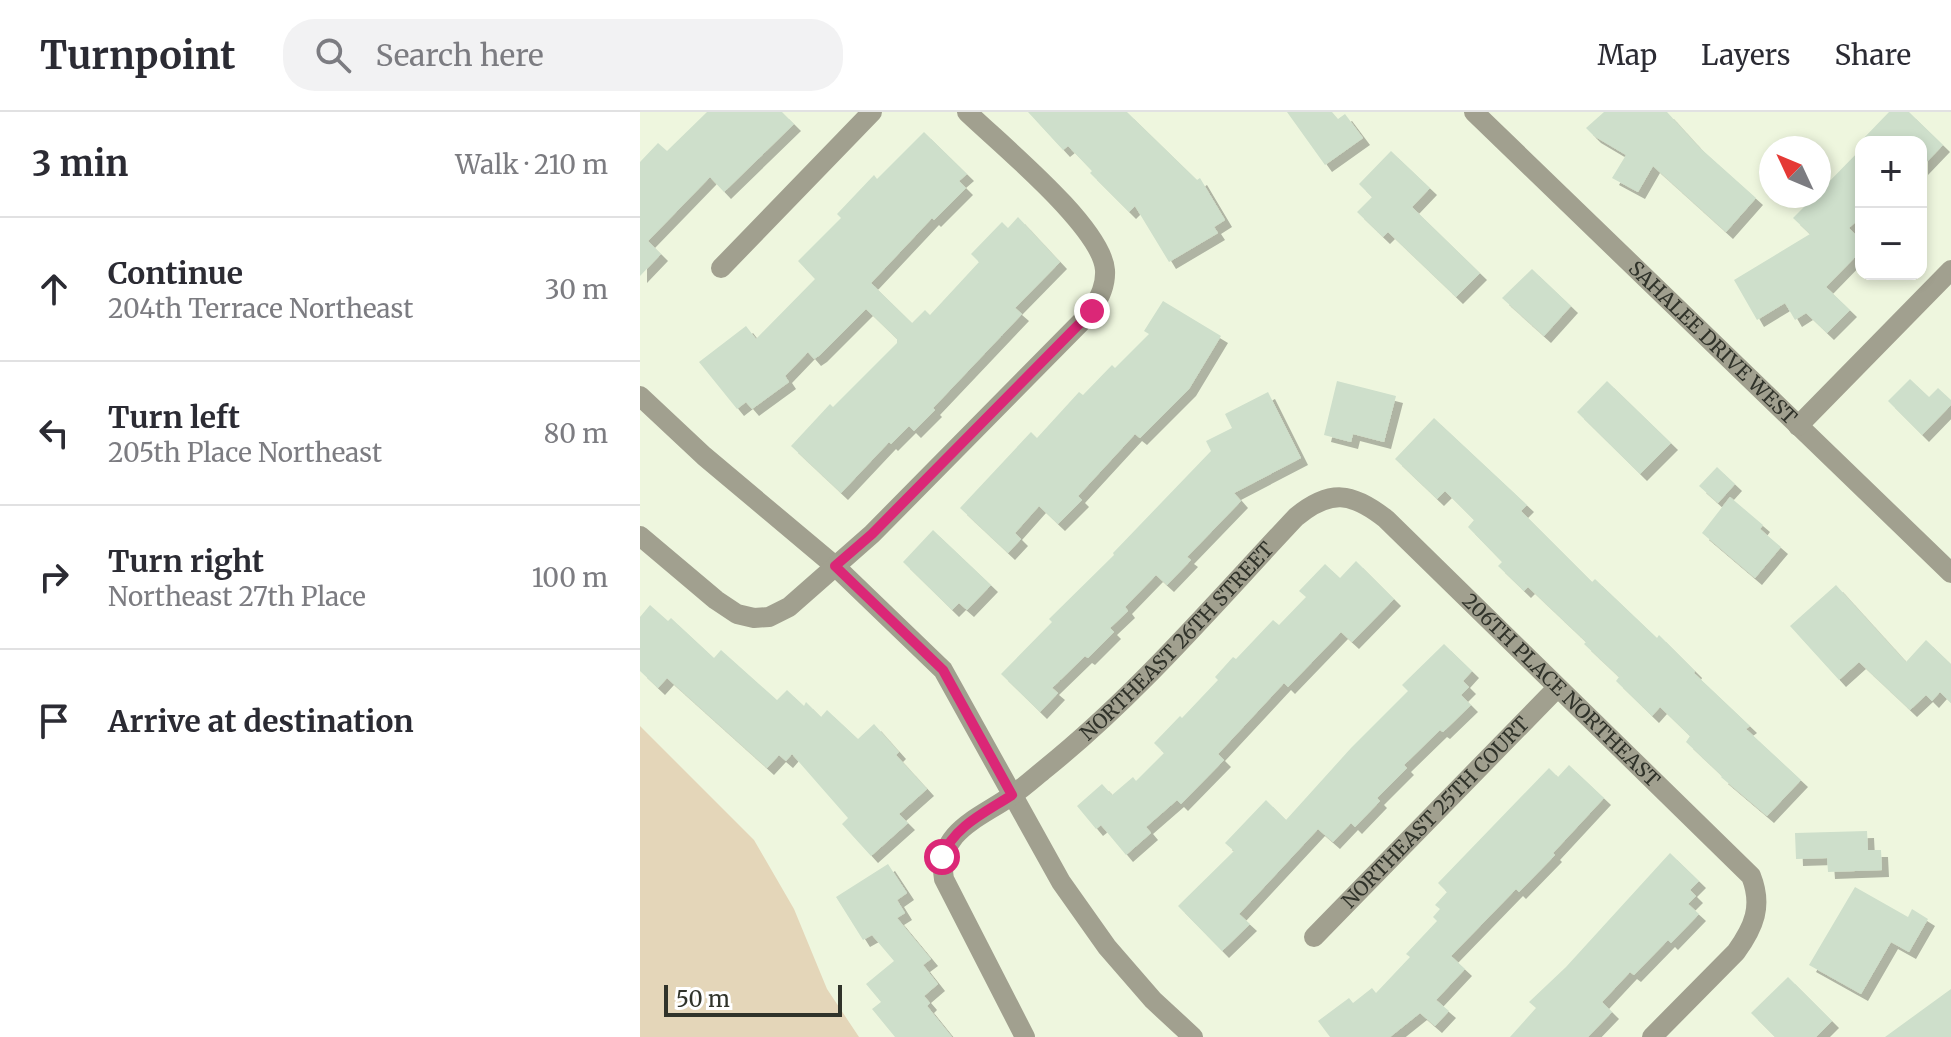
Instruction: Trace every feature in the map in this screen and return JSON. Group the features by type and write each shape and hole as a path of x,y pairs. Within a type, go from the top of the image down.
{"street":[{"path":"721,268 872,112"},
{"path":"640,536 737,614 769,617 789,607 872,534 1092,311 1103,293 1105,271 1101,254 1091,235 967,112"},
{"name":"SAHALEE DRIVE WEST","path":"1474,112 1951,573"},
{"path":"1798,426 1951,270"},
{"path":"640,396 704,456 835,566 943,670 1061,882 1107,947 1153,1000 1193,1037"},
{"name":"206TH PLACE NORTHEAST","path":"1343,496 1365,505 1386,519 1751,876 1758,903 1754,923 1736,952 1652,1037"},
{"name":"NORTHEAST 26TH STREET","path":"1025,1037 944,879 942,857 953,837 1070,749 1120,704 1296,517 1312,504 1343,496"},
{"name":"NORTHEAST 25TH COURT","path":"1314,937 1557,688"}],"shaded area":[{"path":"640,726 754,840 794,909 827,989 859,1037 640,1037"}],"building":[{"path":"707,112 782,112 794,124 724,192 710,177 648,241 661,254 640,276 640,162 658,143 667,151"},
{"path":"1028,112 1127,112 1197,180 1200,178 1225,220 1214,227 1218,233 1169,262 1135,206 1129,212 1068,146 1063,150"},
{"path":"1287,112 1332,112 1338,119 1345,114 1363,138 1325,165"},
{"path":"1604,112 1667,112 1699,147 1756,198 1726,232 1653,166 1638,192 1612,178 1626,155 1586,128"},
{"path":"1889,112 1909,112 1943,145 1927,162 1927,136 1866,136"},
{"path":"924,132 967,174 959,181 966,188 934,220 932,218 871,283 912,323 925,310 930,315 979,262 971,254 1002,222 1008,228 1018,217 1060,262 1015,308 1022,314 933,408 935,410 914,431 909,426 891,444 889,442 841,493 791,446 830,404 833,407 897,343 897,339 866,309 820,355 814,359 808,352 785,376 789,382 752,409 746,402 737,409 699,362 746,326 756,339 815,279 798,261 841,218 837,214 874,175 877,179"},
{"path":"1391,151 1430,188 1412,207 1480,273 1456,297 1388,232 1383,237 1357,212 1372,197 1359,184"},
{"path":"1855,155 1855,222 1849,228 1855,234 1855,257 1826,287 1850,310 1827,333 1806,313 1795,320 1785,303 1757,320 1734,280 1810,234 1793,218 1803,208 1831,208 1831,180"},
{"path":"1532,269 1571,306 1544,336 1502,298"},
{"path":"1163,301 1221,336 1189,389 1140,438 1135,434 1078,496 1082,500 1058,524 1039,506 1015,533 1021,539 1008,553 960,508 1031,432 1037,438 1079,392 1083,395 1149,334 1144,331"},
{"path":"1910,379 1929,397 1938,388 1951,400 1951,405 1922,435 1888,401"},
{"path":"1337,381 1396,396 1384,442 1353,434 1351,442 1324,435"},
{"path":"1607,381 1671,443 1640,474 1577,412"},
{"path":"1268,392 1301,458 1234,493 1241,501 1187,557 1191,560 1167,585 1156,575 1125,607 1128,611 1110,628 1114,632 1052,688 1058,693 1040,712 1001,674 1052,622 1049,619 1211,451 1206,441 1232,428 1225,414"},
{"path":"1434,418 1527,505 1521,511 1592,582 1595,579 1657,638 1659,635 1750,726 1746,729 1801,780 1767,816 1686,742 1690,736 1660,707 1652,716 1616,681 1619,677 1584,644 1586,642 1528,587 1524,591 1498,566 1502,562 1468,527 1474,520 1445,491 1437,499 1395,459"},
{"path":"1717,467 1735,484 1718,503 1699,486"},
{"path":"1730,497 1763,525 1760,529 1781,547 1755,578 1702,533"},
{"path":"933,530 991,585 967,610 959,603 952,610 903,562"},
{"path":"1356,561 1394,599 1352,642 1341,632 1288,687 1284,683 1218,754 1224,760 1181,804 1177,800 1146,827 1151,833 1126,855 1101,825 1096,829 1077,806 1102,784 1112,795 1133,777 1136,781 1164,753 1154,743 1218,680 1215,677 1233,657 1236,659 1273,620 1279,625 1306,597 1299,591 1325,564 1340,578"},
{"path":"1836,585 1906,662 1926,640 1951,664 1951,703 1940,692 1932,701 1926,695 1910,710 1859,662 1839,680 1790,626"},
{"path":"650,605 668,621 671,618 714,658 721,650 777,700 787,690 804,706 806,702 821,717 827,710 858,739 874,724 899,752 896,755 927,789 899,814 908,823 871,856 842,824 848,818 792,754 786,761 779,755 767,768 667,678 658,688 640,671 640,617"},
{"path":"1444,644 1472,671 1463,681 1469,687 1461,695 1471,705 1404,765 1407,768 1377,798 1380,801 1355,827 1351,823 1333,842 1318,829 1239,914 1250,924 1222,951 1178,906 1234,851 1225,843 1266,800 1286,820 1408,691 1402,685"},
{"path":"1569,765 1604,798 1553,853 1555,855 1519,892 1516,889 1451,956 1465,969 1436,1000 1449,1011 1435,1026 1420,1013 1390,1037 1330,1037 1318,1021 1349,998 1353,1003 1372,988 1376,993 1410,957 1406,954 1437,921 1433,917 1440,909 1435,905 1447,892 1438,883 1549,768 1558,777"},
{"path":"1867,831 1868,850 1881,850 1882,870 1828,872 1827,858 1796,859 1795,833"},
{"path":"1670,853 1699,881 1690,890 1696,896 1688,904 1699,914 1634,975 1630,972 1602,1002 1612,1012 1588,1037 1510,1037 1536,1008 1529,1002 1566,967"},
{"path":"888,864 907,893 897,900 905,913 897,918 931,959 923,965 938,984 924,996 930,1003 927,1006 952,1037 895,1037 872,1009 881,1002 866,984 894,961 872,935 863,940 836,897"},
{"path":"1855,887 1908,917 1912,909 1928,919 1909,952 1891,942 1861,994 1809,965"},
{"path":"1788,977 1832,1021 1816,1037 1775,1037 1751,1013"},
{"path":"1951,989 1951,1037 1885,1037"}],"route":[{"path":"942,857 953,837 1012,795 943,670 835,566 872,534 1092,311"}]}
